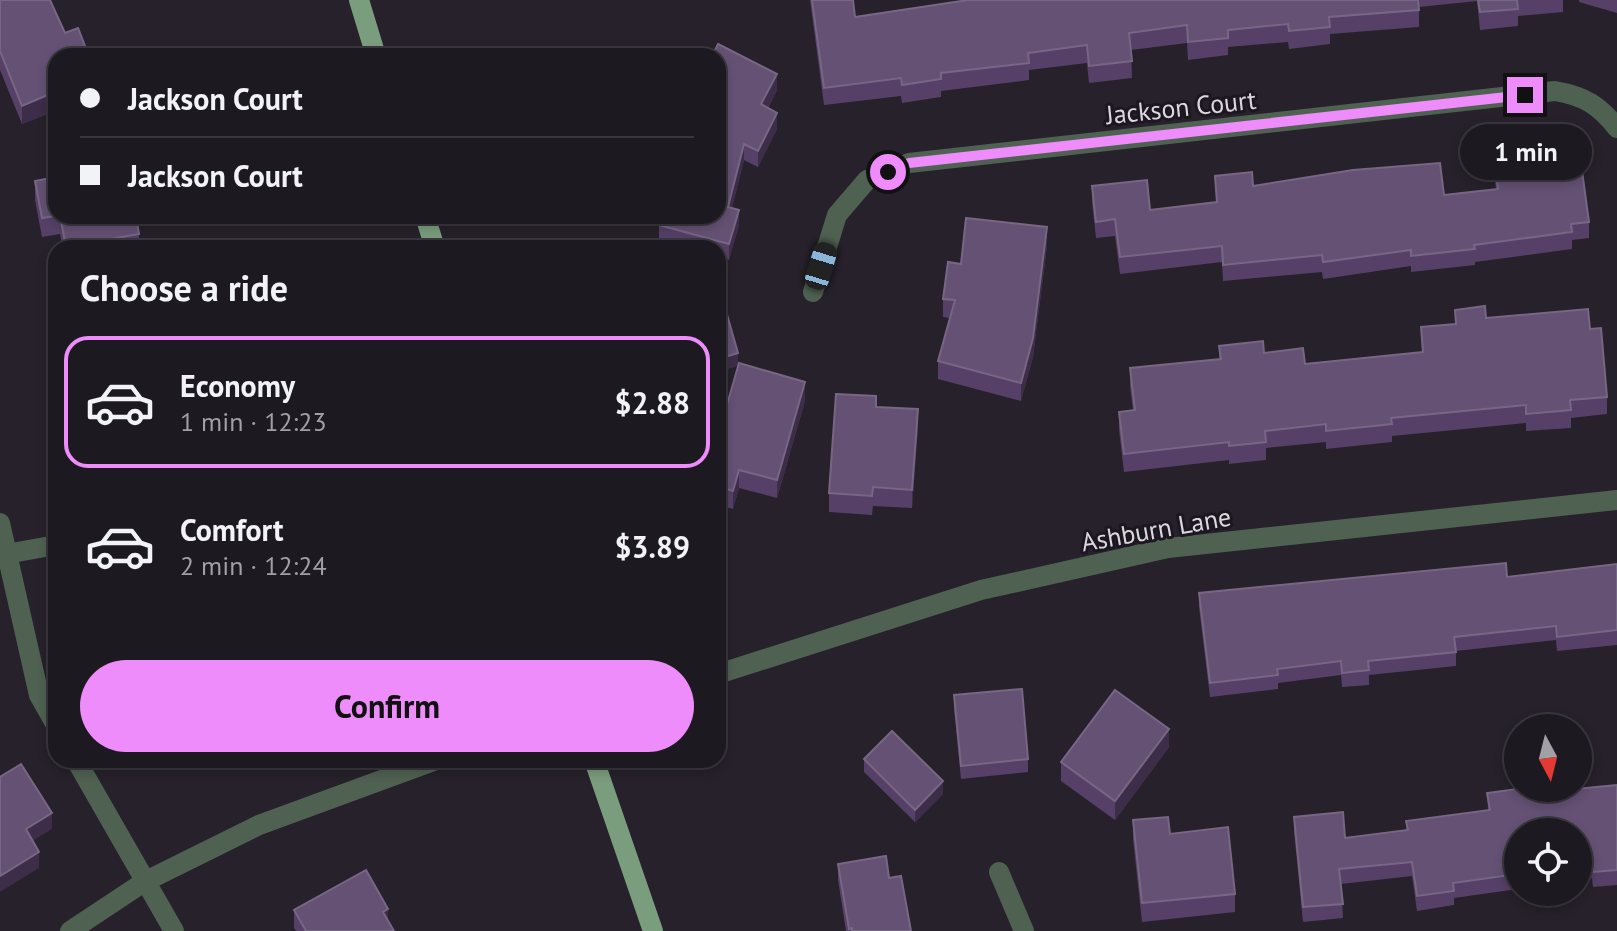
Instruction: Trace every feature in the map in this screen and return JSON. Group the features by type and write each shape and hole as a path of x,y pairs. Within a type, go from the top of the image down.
{"main road":[{"path":"359,0 374,48"},
{"path":"597,768 653,931"}],"street":[{"name":"Jackson Court","path":"813,292 837,215 867,180 909,163 1555,91 1584,96 1605,113 1617,128"},
{"name":"Ashburn Lane","path":"726,671 981,590 1168,548 1617,500"},
{"path":"0,523 39,695 48,711"},
{"path":"6,554 48,546"},
{"path":"80,768 174,931"},
{"path":"70,931 144,882 259,825 414,768"},
{"path":"999,872 1024,931"}],"building":[{"path":"0,0 50,0 65,33 78,28 86,48 48,48 48,95 22,106 0,51"},
{"path":"812,0 853,0 855,17 968,0 1418,0 1419,10 1329,17 1330,27 1289,31 1288,24 1228,30 1228,38 1188,42 1187,25 1129,33 1132,61 1089,66 1087,45 1028,53 1029,63 941,73 941,79 902,85 901,78 824,88"},
{"path":"1478,0 1517,0 1518,9 1480,12"},
{"path":"726,48 777,74 761,104 777,113 758,151 744,144 728,207 739,210 729,244 726,240 714,240 659,225 726,224"},
{"path":"1531,138 1532,147 1578,141 1589,222 1571,224 1572,232 1474,245 1475,249 1411,256 1411,250 1323,262 1322,255 1223,265 1222,246 1120,257 1115,219 1096,222 1092,186 1147,180 1150,210 1217,202 1215,176 1252,172 1253,186 1353,170 1440,163 1444,195 1498,189 1492,142"},
{"path":"48,179 48,217 42,218 35,181"},
{"path":"966,218 1047,227 1033,338 1021,383 938,361 955,300 943,299 948,262 961,264"},
{"path":"62,224 137,224 139,234 105,240 65,240"},
{"path":"1485,306 1486,318 1588,309 1590,329 1601,328 1607,397 1570,400 1571,410 1526,414 1526,405 1391,418 1392,424 1326,431 1326,424 1265,431 1266,442 1229,446 1229,442 1124,454 1119,412 1135,410 1130,368 1221,359 1219,346 1263,341 1264,353 1303,348 1305,364 1423,352 1421,327 1456,324 1455,310"},
{"path":"726,311 738,353 726,357"},
{"path":"739,363 805,382 777,480 739,470 733,491 726,489 726,408"},
{"path":"836,394 876,396 876,407 918,409 912,490 873,487 872,496 829,493"},
{"path":"1506,563 1507,577 1617,564 1617,630 1557,637 1556,626 1454,637 1456,652 1368,661 1369,670 1342,673 1341,661 1277,669 1278,675 1210,683 1199,593"},
{"path":"1022,689 1028,759 961,766 954,695"},
{"path":"1115,690 1169,729 1115,801 1061,762"},
{"path":"892,731 943,781 915,810 864,759"},
{"path":"21,764 52,813 26,829 39,852 0,876 0,777"},
{"path":"1617,785 1617,870 1593,872 1592,818 1504,818 1504,876 1453,883 1454,891 1417,896 1412,862 1339,869 1343,904 1303,907 1294,817 1343,812 1345,838 1408,830 1406,821 1490,810 1487,793 1504,791 1504,802 1592,802 1592,787"},
{"path":"1168,817 1170,834 1228,827 1235,894 1142,903 1133,820"},
{"path":"886,856 889,878 901,876 911,931 852,931 852,928 849,929 838,864"},
{"path":"366,870 388,909 383,912 394,931 306,931 294,910"}],"route":[{"path":"888,172 909,163 1525,95"}]}
